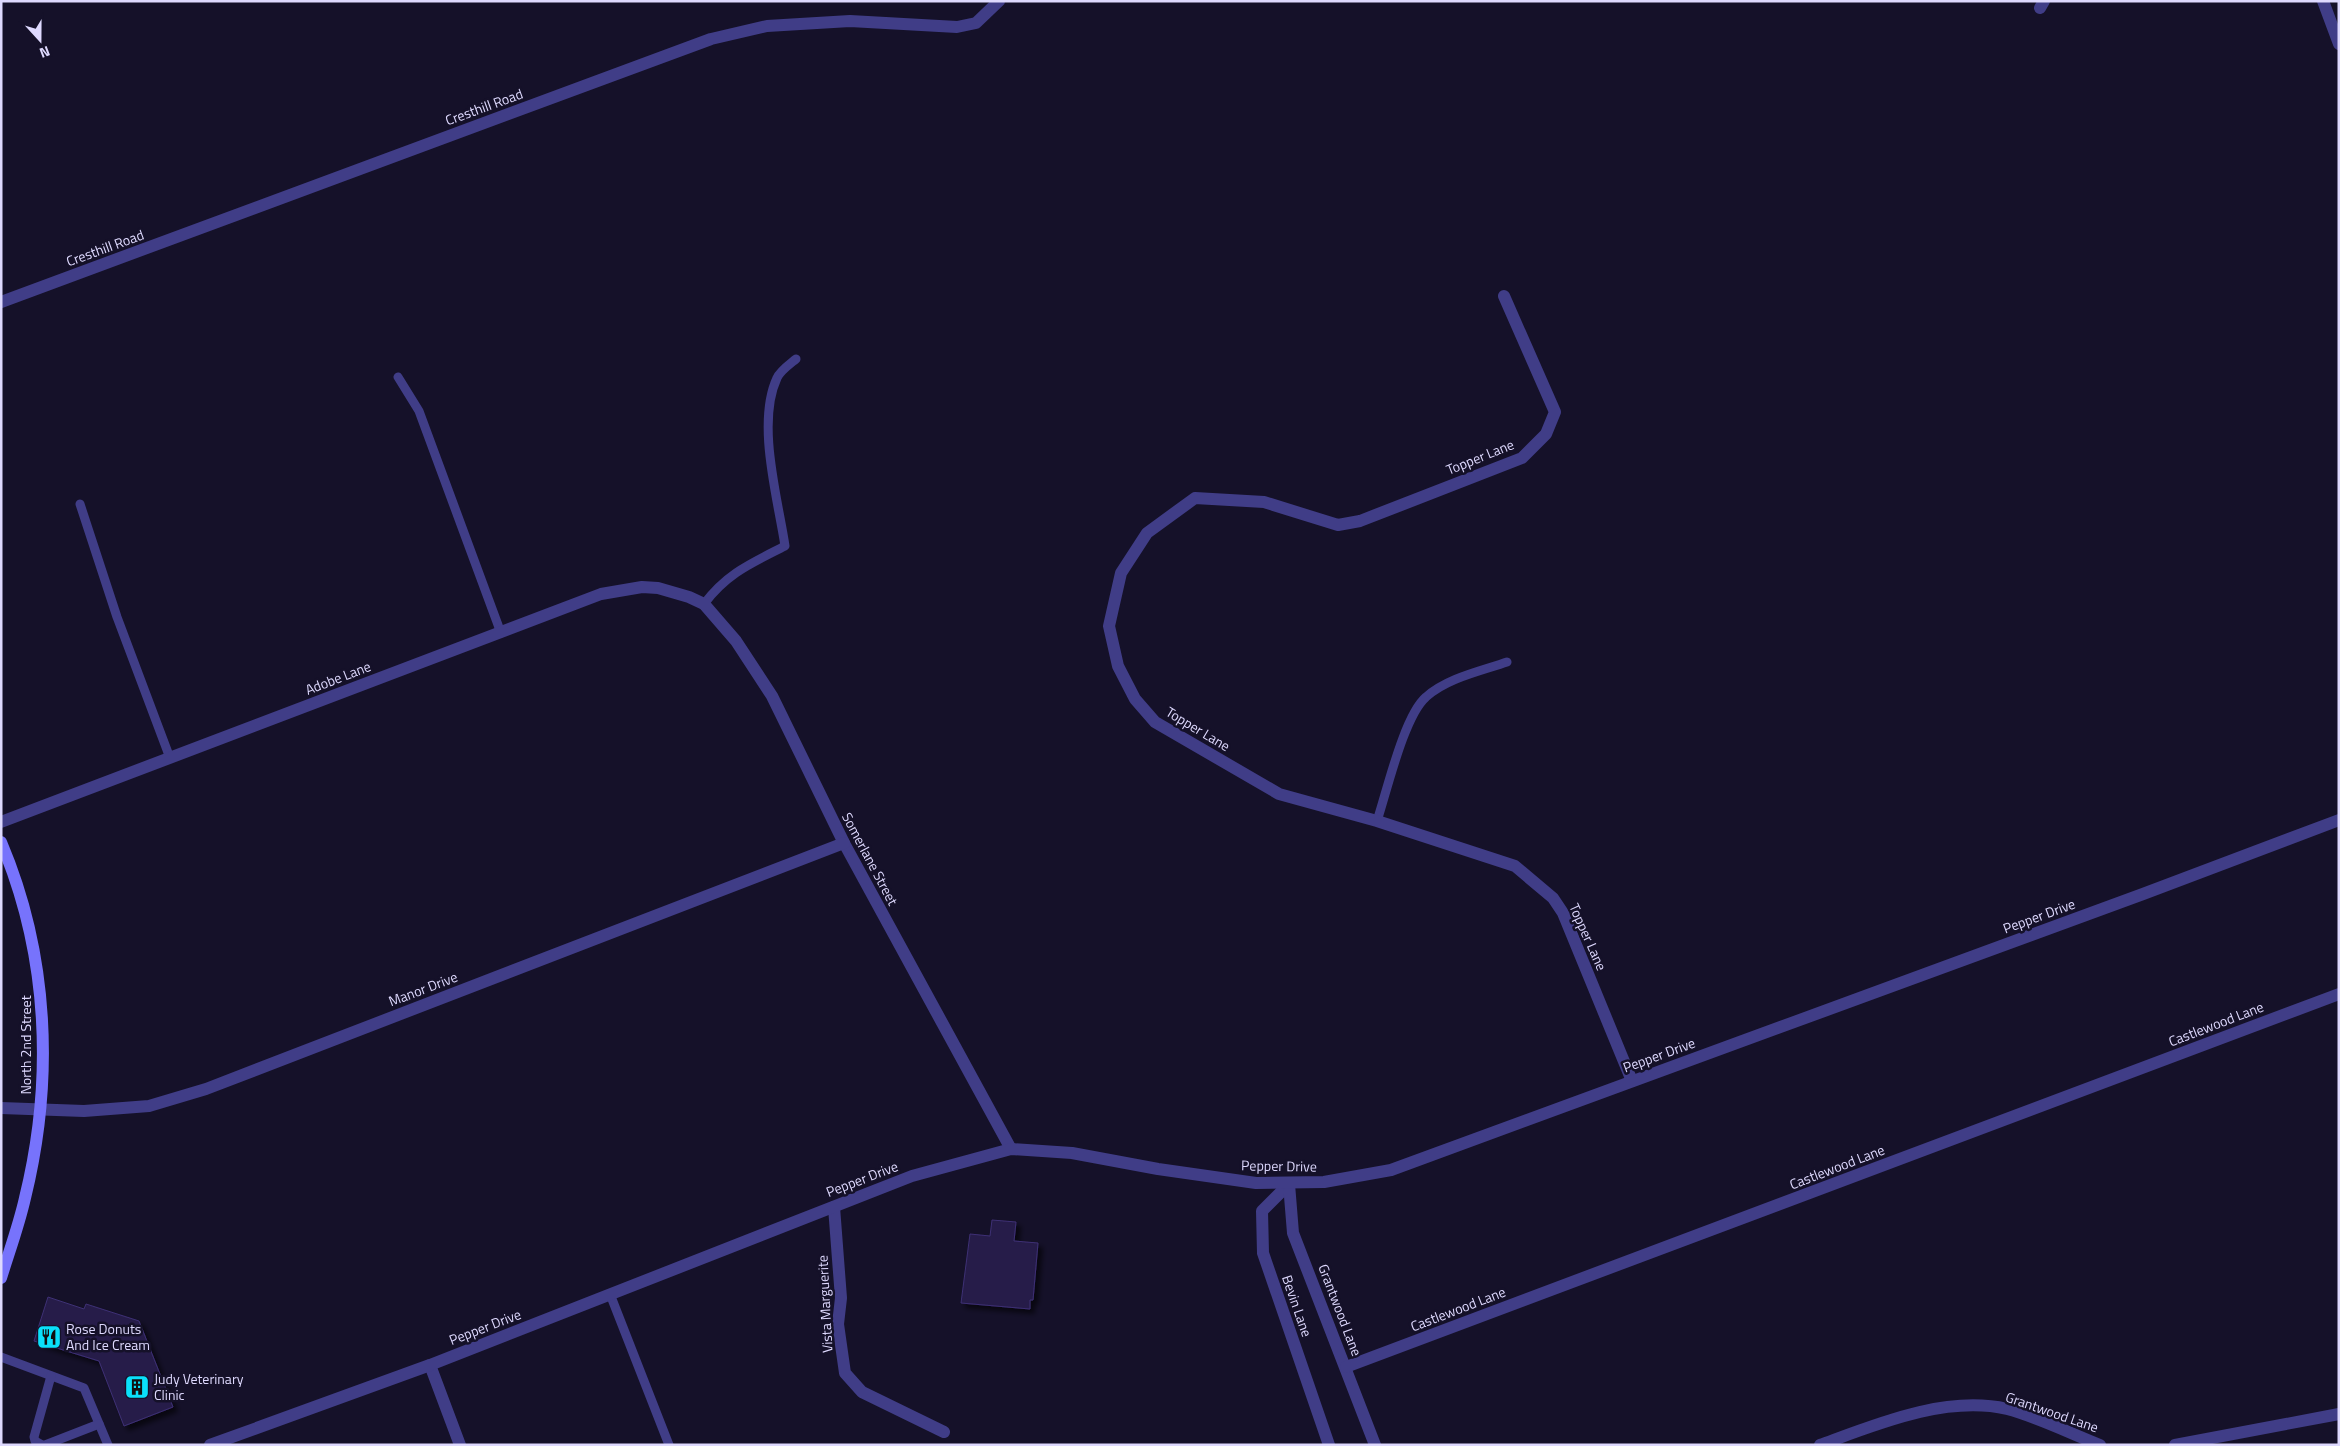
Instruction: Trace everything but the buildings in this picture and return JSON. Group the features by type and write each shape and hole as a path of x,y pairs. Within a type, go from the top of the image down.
{"main road":[{"name":"North 2nd Street","path":"1,842 27,916 40,988 44,1045 41,1111 26,1198 1,1278"}],"street":[{"name":"Cresthill Road","path":"1,302 711,39 767,26 850,21 957,27 976,22 990,12 999,1"},
{"path":"2323,1 2335,20 2339,44"},
{"name":"Topper Lane","path":"1504,296 1556,412 1546,434 1522,458 1360,521 1338,525 1264,502 1194,498 1147,533 1121,573 1109,626 1118,666 1135,699 1155,722 1281,795 1377,821 1515,866 1553,898 1563,913 1632,1080"},
{"name":"Adobe Lane","path":"1,822 601,594 617,589 642,587 658,588 689,596"},
{"name":"Somerlane Street","path":"689,596 704,604 736,641 772,696 844,843 1011,1148"},
{"name":"Pepper Drive","path":"210,1445 430,1365 912,1176 1011,1148 1072,1154 1224,1179 1289,1184 1324,1182 1391,1170 1632,1080 2338,824"},
{"name":"Manor Drive","path":"1,1108 41,1111 149,1106 206,1089 844,843"},
{"name":"Castlewood Lane","path":"1346,1367 2339,994"},
{"name":"Grantwood Lane","path":"1289,1184 1293,1233 1375,1445"},
{"name":"Bevin Lane","path":"1289,1184 1262,1211 1263,1253 1329,1445"},
{"name":"Vista Marguerite","path":"834,1207 840,1298 838,1324 845,1373 862,1392 944,1432"},
{"path":"430,1365 460,1445"},
{"name":"Grantwood Lane","path":"1820,1445 1891,1418 1959,1406 2006,1409 2100,1445"},
{"path":"2175,1445 2339,1414"}],"lane":[{"path":"704,604 716,588 738,570 786,546 769,444 771,396 777,376 796,359"},
{"path":"398,377 419,411 501,632"},
{"path":"80,504 117,617 170,758"},
{"path":"1377,821 1411,718 1425,697 1443,686 1507,662"},
{"path":"610,1294 669,1445"},
{"path":"1,1357 84,1388 108,1445"},
{"path":"51,1376 34,1437 35,1441 43,1445 98,1424"}],"place":[{"name":"Rose Donuts And Ice Cream","path":"49,1337"},
{"name":"Judy Veterinary Clinic","path":"137,1387"}]}
